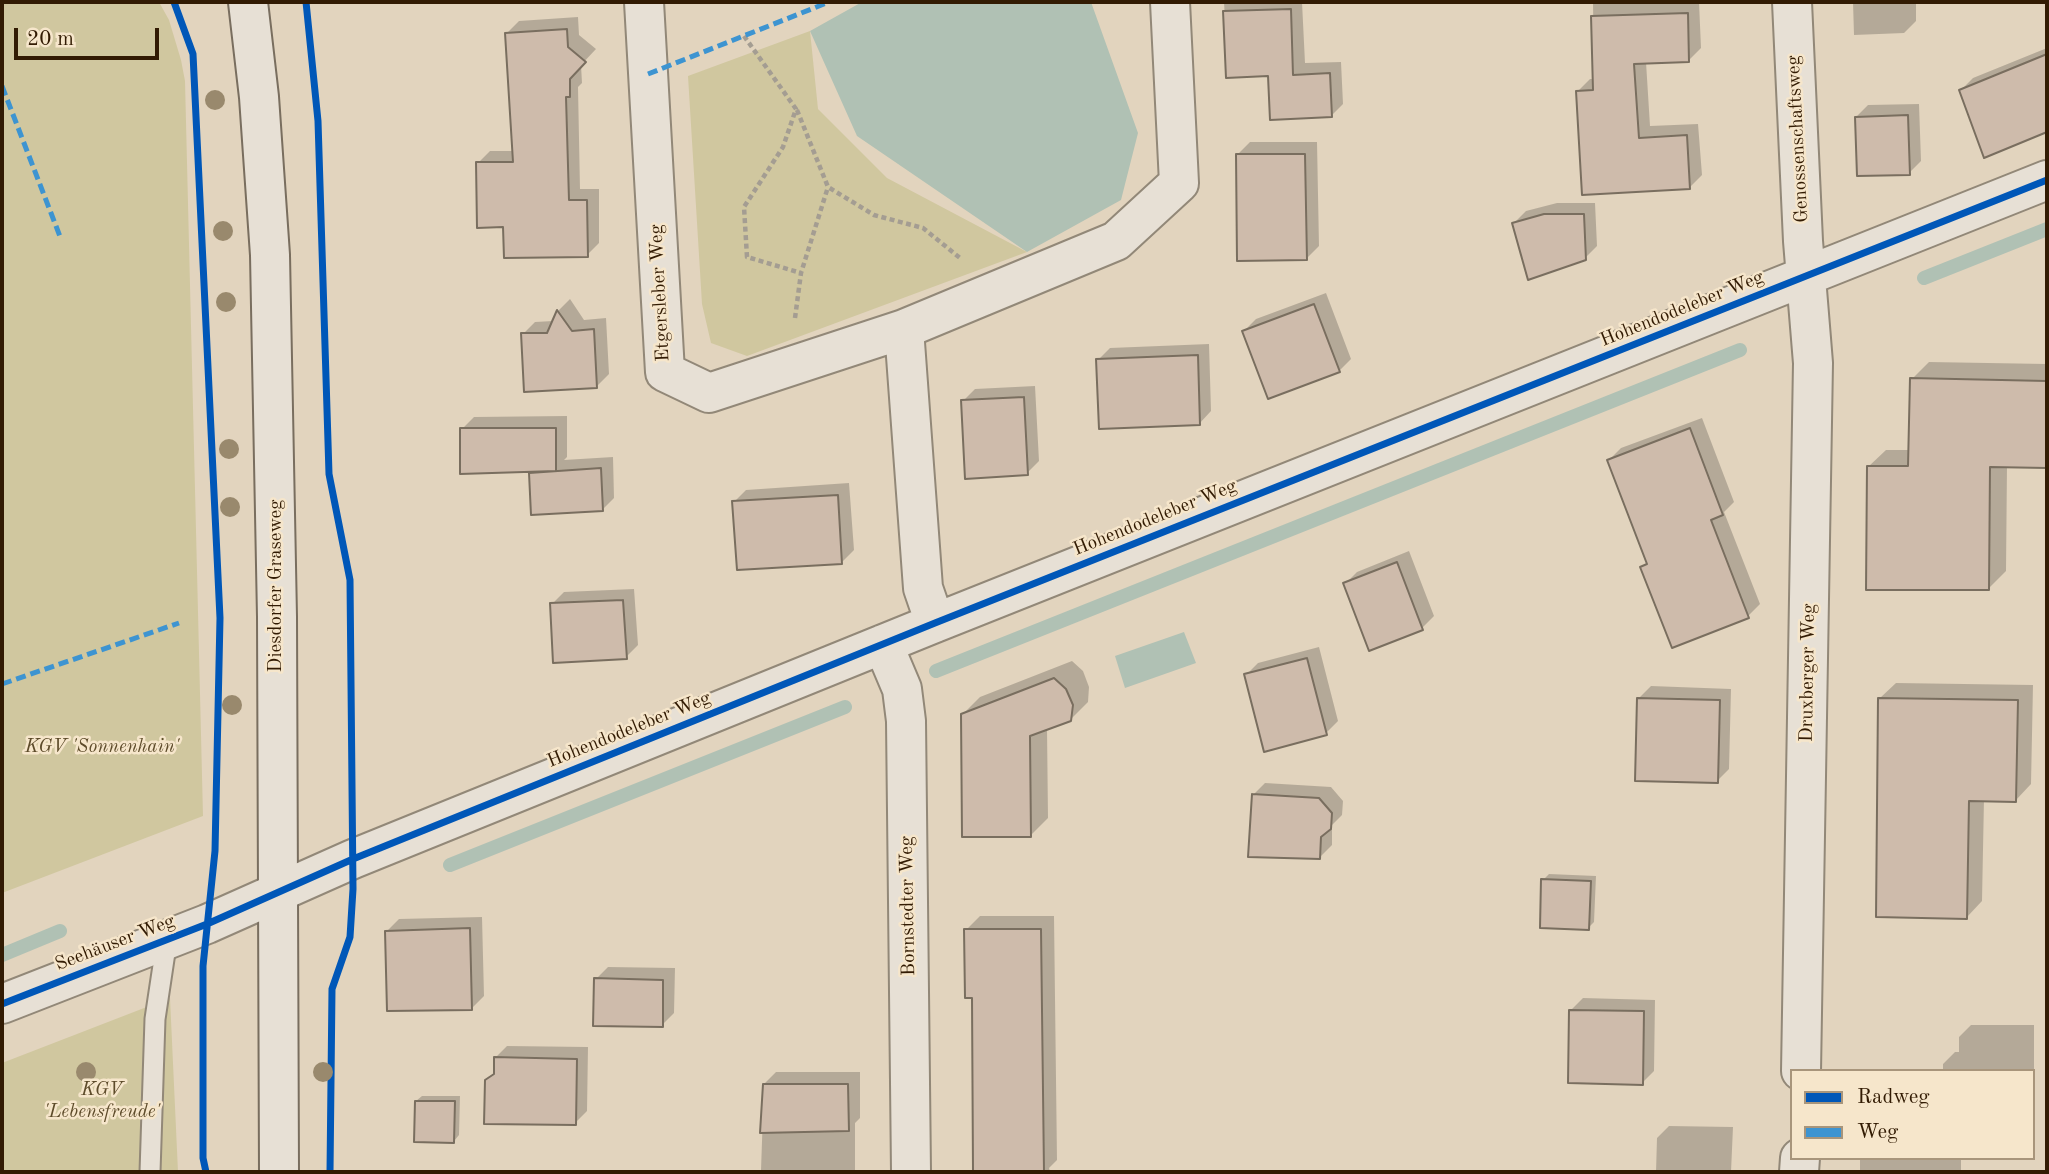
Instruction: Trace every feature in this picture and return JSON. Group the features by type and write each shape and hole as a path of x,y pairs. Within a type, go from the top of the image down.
{"street":[{"name":"Diesdorfer Graseweg","path":"248,2 259,97 270,255 277,604 279,1172"},
{"name":"Etgersleber Weg","path":"644,2 665,372 709,393 904,328 1116,242 1179,183 1170,2"},
{"name":"Genossenschaftsweg","path":"1792,2 1805,276"},
{"name":"Hohendodeleber Weg","path":"277,894 353,859 935,623 2047,180"},
{"name":"Druxberger Weg","path":"1801,1069 1813,363 1805,276"},
{"path":"904,328 923,588 935,623"},
{"name":"Bornstedter Weg","path":"883,645 902,689 906,721 911,1172"},
{"name":"Seehäuser Weg","path":"2,1004 277,894"}],"lane":[{"path":"150,1172 155,1019 167,939"}],"path":[{"path":"744,36 796,109 828,187 874,215 923,228 958,254 978,298"},
{"path":"796,109 783,147 744,207 747,257 801,273"},
{"path":"789,366 801,273 828,187"}],"green space":[{"name":"KGV 'Sonnenhain'","path":"2,2 159,2 169,20 181,60 185,81 203,816 2,893"},
{"path":"810,31 818,109 887,178 1027,252 747,356 711,343 702,304 688,76"},
{"name":"KGV 'Lebensfreude'","path":"170,998 178,1172 2,1172 2,1063"}],"shaded area":[{"path":"862,2 1091,2 1138,133 1121,200 1027,252 857,136 810,31"},
{"path":"1184,632 1196,663 1125,688 1115,656"}],"building":[{"path":"1291,9 1293,75 1330,73 1332,117 1270,120 1268,76 1226,78 1223,11"},
{"path":"1688,13 1689,62 1634,64 1639,138 1687,135 1690,189 1582,195 1576,91 1593,90 1591,16"},
{"path":"567,29 568,47 586,62 570,79 570,97 566,97 569,200 587,200 588,257 504,258 503,227 477,228 476,162 513,162 505,33"},
{"path":"2047,54 2047,132 1984,158 1959,90"},
{"path":"1908,115 1910,175 1857,176 1855,117"},
{"path":"1236,154 1305,154 1307,260 1237,261"},
{"path":"1544,214 1584,214 1586,260 1528,280 1512,223"},
{"path":"1314,304 1340,372 1268,399 1242,331"},
{"path":"557,310 572,331 594,329 597,388 524,392 521,333 547,333"},
{"path":"1198,355 1200,425 1099,429 1096,359"},
{"path":"1910,378 2047,381 2047,468 1990,467 1989,590 1866,590 1867,466 1908,466"},
{"path":"1024,397 1028,475 965,479 961,400"},
{"path":"460,428 556,428 556,471 460,474"},
{"path":"1690,428 1723,515 1711,520 1749,618 1672,648 1640,567 1647,564 1607,460"},
{"path":"601,468 603,511 531,515 529,473"},
{"path":"838,495 842,564 737,570 732,501"},
{"path":"1397,562 1423,630 1369,651 1343,583"},
{"path":"623,600 627,659 553,663 550,603"},
{"path":"1307,658 1327,735 1264,752 1244,674"},
{"path":"1054,678 1066,689 1073,705 1071,721 1030,736 1031,837 962,837 961,714"},
{"path":"1637,698 1720,700 1718,783 1635,781"},
{"path":"1878,698 2018,700 2016,802 1969,801 1967,919 1876,917"},
{"path":"1252,794 1319,798 1332,813 1331,829 1321,837 1320,859 1248,857"},
{"path":"1541,879 1591,881 1589,930 1540,928"},
{"path":"470,928 472,1010 387,1011 385,931"},
{"path":"964,929 1041,929 1044,1172 973,1172 972,998 965,998"},
{"path":"594,978 663,980 663,1027 593,1026"},
{"path":"1569,1010 1644,1011 1643,1085 1568,1083"},
{"path":"494,1057 577,1059 576,1125 484,1124 485,1080 494,1074"},
{"path":"763,1084 848,1084 849,1131 760,1133"},
{"path":"415,1101 455,1101 454,1143 414,1142"}],"waterway":[{"path":"1924,278 2047,229"},
{"path":"936,671 1740,350"},
{"path":"450,865 845,707"},
{"path":"2,955 60,931"}],"marked path":[{"path":"648,74 829,2"},
{"path":"2,86 61,239"},
{"path":"2,684 179,623"}],"cycle path":[{"path":"174,2 193,54 220,618 215,851 203,966 203,1158 206,1172"},
{"path":"306,2 318,121 329,474 350,580 353,889 350,937 332,989 330,1172"},
{"path":"2,1004 207,924 353,859 935,623 2047,180"}]}
